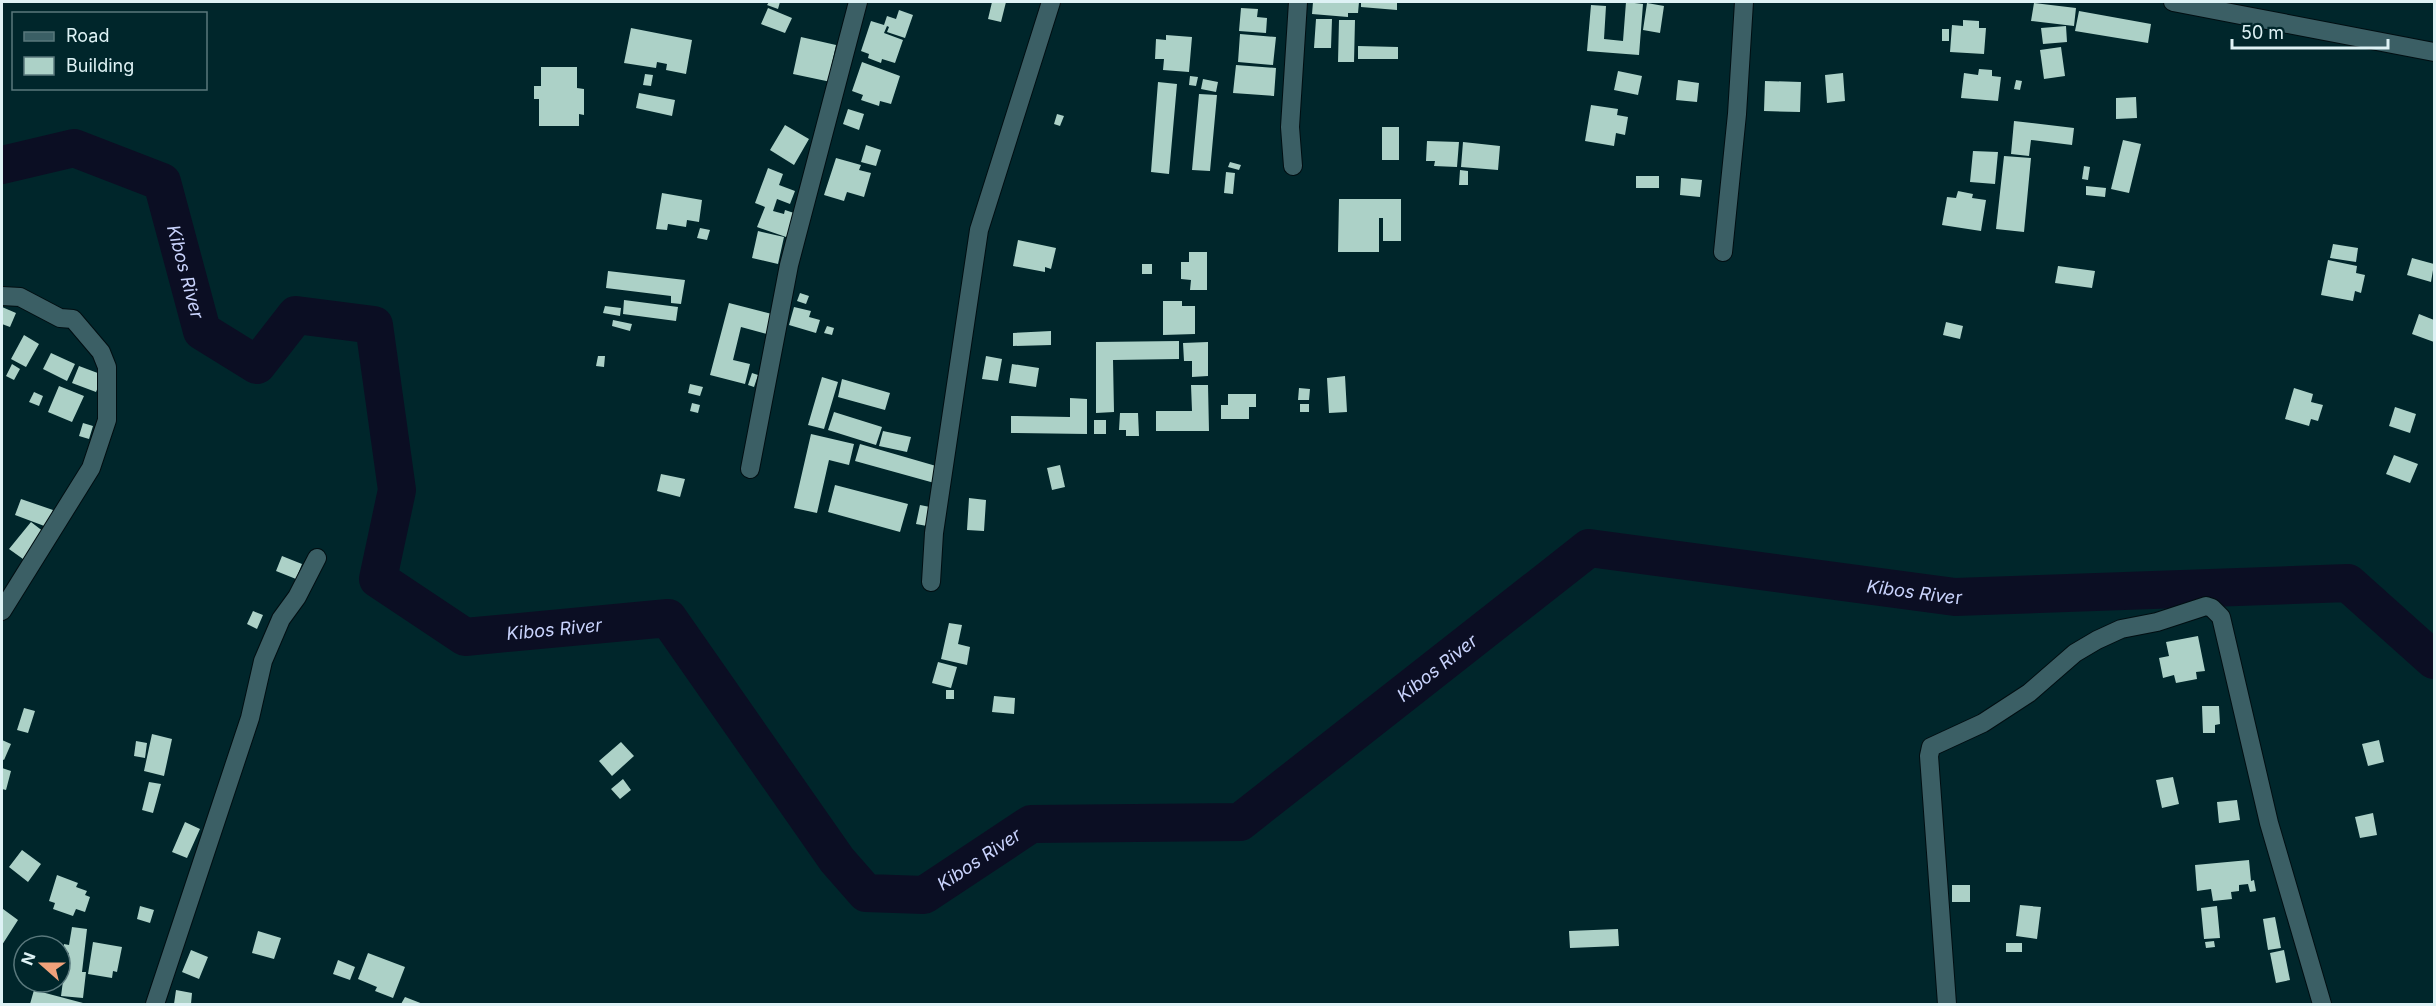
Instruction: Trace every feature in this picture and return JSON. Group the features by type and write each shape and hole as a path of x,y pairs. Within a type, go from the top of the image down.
{"street":[{"path":"750,469 789,265 858,2"},
{"path":"931,582 934,533 979,230 1051,2"},
{"path":"1293,166 1290,127 1299,2"},
{"path":"1723,252 1737,114 1744,2"},
{"path":"2173,2 2434,52"},
{"path":"2,296 20,297 60,318 74,319 101,352 107,367 108,385 107,420 92,468 2,611"},
{"path":"155,1005 250,718 263,661 281,619 297,597 317,558"},
{"path":"1947,1005 1929,756 1932,747 1983,723 2029,693 2075,653 2097,640 2121,629 2157,622 2206,606 2212,608 2221,617 2269,823 2322,1005"}],"building":[{"path":"769,2 780,2 778,9 767,5"},
{"path":"992,2 1006,2 1001,22 988,19"},
{"path":"1313,2 1359,2 1358,13 1348,13 1348,17 1312,14"},
{"path":"1361,2 1397,2 1397,10 1361,7"},
{"path":"1626,2 1643,4 1639,55 1587,51 1591,5 1606,6 1604,39 1623,41"},
{"path":"1647,3 1664,6 1660,33 1643,30"},
{"path":"2034,3 2076,8 2074,26 2031,21"},
{"path":"768,8 792,18 785,33 761,24"},
{"path":"1241,8 1258,9 1257,17 1267,18 1266,33 1239,31"},
{"path":"899,10 913,15 905,38 887,32 889,27 887,26 884,33 903,40 895,63 882,59 881,63 868,58 869,54 861,51 871,21 884,25 887,16 896,19"},
{"path":"2079,11 2151,24 2148,43 2075,31"},
{"path":"1316,19 1332,19 1331,48 1314,48"},
{"path":"1339,20 1355,20 1354,62 1338,62"},
{"path":"1963,20 1979,21 1979,28 1986,28 1984,54 1950,52 1952,25 1963,26"},
{"path":"2066,26 2067,42 2043,44 2041,28"},
{"path":"631,28 692,40 686,74 666,70 667,64 657,62 656,68 624,63"},
{"path":"1942,29 1949,29 1949,41 1942,41"},
{"path":"1240,34 1276,37 1273,65 1238,62"},
{"path":"1166,35 1192,37 1189,72 1163,70 1164,59 1155,59 1156,39 1166,40"},
{"path":"801,37 836,45 831,68 834,68 831,82 793,74"},
{"path":"1358,46 1398,47 1398,59 1358,59"},
{"path":"2061,47 2065,76 2044,79 2040,50"},
{"path":"862,62 900,76 891,104 880,101 879,106 861,100 863,95 852,91"},
{"path":"1236,65 1276,68 1274,96 1233,93"},
{"path":"541,67 577,67 577,88 584,89 584,115 579,114 579,126 539,126 539,99 534,99 534,86 541,86"},
{"path":"1979,69 1992,70 1992,76 2001,77 1998,101 1961,98 1964,73 1978,75"},
{"path":"1618,71 1642,76 1638,95 1614,90"},
{"path":"1843,73 1845,101 1827,103 1825,75"},
{"path":"645,74 653,75 651,86 643,85"},
{"path":"1190,76 1198,77 1196,86 1189,85"},
{"path":"1203,79 1218,82 1216,92 1201,89"},
{"path":"1678,80 1699,83 1697,102 1676,100"},
{"path":"2016,80 2022,81 2020,90 2014,89"},
{"path":"1765,81 1801,82 1800,112 1764,111"},
{"path":"1158,82 1177,84 1169,174 1151,172"},
{"path":"639,93 675,100 672,116 636,108"},
{"path":"1199,94 1217,95 1210,171 1192,170"},
{"path":"2136,97 2137,118 2116,119 2116,98"},
{"path":"1591,105 1618,109 1617,115 1628,117 1625,135 1616,133 1614,146 1585,141"},
{"path":"848,109 864,114 859,130 843,124"},
{"path":"1057,114 1064,116 1060,126 1054,124"},
{"path":"2014,121 2074,128 2072,145 2031,140 2029,156 2011,154"},
{"path":"785,125 809,139 794,165 770,150"},
{"path":"1382,127 1399,127 1399,160 1382,160"},
{"path":"2123,140 2141,144 2129,193 2111,189"},
{"path":"1427,141 1459,142 1457,167 1434,166 1435,161 1426,161"},
{"path":"1463,142 1500,146 1498,170 1461,167"},
{"path":"866,145 881,150 876,166 861,162"},
{"path":"1973,151 1998,152 1995,184 1970,182"},
{"path":"2004,156 2031,158 2024,232 1996,229"},
{"path":"836,158 861,165 859,170 871,173 864,197 847,192 844,201 824,195"},
{"path":"1230,162 1241,165 1239,170 1228,167"},
{"path":"2084,166 2090,167 2088,180 2082,179"},
{"path":"768,168 783,174 779,185 795,191 790,204 777,199 773,211 784,214 785,210 797,214 789,238 757,227 765,207 755,203"},
{"path":"1460,170 1468,171 1468,185 1459,185"},
{"path":"1226,172 1235,173 1233,194 1224,193"},
{"path":"1636,176 1659,176 1659,188 1636,188"},
{"path":"1681,178 1702,180 1700,197 1680,195"},
{"path":"2086,186 2106,188 2105,197 2086,195"},
{"path":"1958,191 1973,194 1972,198 1986,200 1981,231 1942,225 1947,197 1956,198"},
{"path":"662,193 702,200 699,222 687,220 686,227 668,224 667,230 656,229"},
{"path":"1339,199 1401,199 1401,241 1383,241 1383,218 1379,218 1379,252 1338,252"},
{"path":"700,228 710,230 707,240 697,238"},
{"path":"758,231 784,237 778,264 752,258"},
{"path":"1018,240 1056,248 1051,269 1045,267 1045,272 1013,266"},
{"path":"2333,244 2358,248 2356,262 2330,258"},
{"path":"1189,252 1207,252 1207,290 1190,290 1191,280 1181,279 1181,262 1189,262"},
{"path":"2412,258 2434,264 2431,282 2407,275"},
{"path":"2328,260 2357,266 2356,273 2365,275 2361,293 2355,291 2353,301 2321,295"},
{"path":"1142,264 1152,264 1152,274 1142,274"},
{"path":"2058,266 2095,271 2092,288 2055,283"},
{"path":"608,271 685,280 681,304 671,303 671,296 606,288"},
{"path":"800,293 809,296 806,304 797,301"},
{"path":"624,300 678,307 676,321 623,314"},
{"path":"1163,301 1182,301 1182,306 1195,306 1195,334 1163,335"},
{"path":"729,303 772,314 767,334 741,327 733,360 750,364 745,384 710,375"},
{"path":"605,306 621,308 620,316 603,313"},
{"path":"2,307 16,313 10,327 2,324"},
{"path":"794,307 811,311 809,317 820,320 816,333 789,325"},
{"path":"2419,314 2434,320 2434,342 2412,334"},
{"path":"613,320 632,324 630,331 612,326"},
{"path":"1946,322 1963,326 1960,339 1943,335"},
{"path":"827,326 834,328 832,335 824,333"},
{"path":"1051,331 1051,345 1013,346 1013,333"},
{"path":"24,335 39,344 26,367 11,359"},
{"path":"1179,341 1179,359 1113,360 1114,412 1096,413 1096,342"},
{"path":"1208,342 1208,376 1192,377 1192,361 1184,361 1183,343"},
{"path":"51,353 75,364 67,381 43,369"},
{"path":"598,356 605,356 604,367 596,366"},
{"path":"986,356 1002,359 998,381 982,379"},
{"path":"12,364 20,369 14,380 6,376"},
{"path":"1012,364 1039,368 1036,387 1009,383"},
{"path":"79,366 103,375 96,392 72,383"},
{"path":"752,373 758,375 754,387 748,385"},
{"path":"1345,376 1347,412 1329,413 1327,378"},
{"path":"822,377 838,382 824,429 808,425"},
{"path":"842,379 890,393 885,410 838,397"},
{"path":"690,384 703,387 700,396 688,393"},
{"path":"1191,385 1208,385 1209,431 1156,431 1156,411 1192,411"},
{"path":"59,386 84,396 72,422 48,412"},
{"path":"1299,388 1310,389 1309,400 1298,400"},
{"path":"2294,388 2313,394 2311,402 2323,405 2318,421 2311,419 2309,426 2285,419"},
{"path":"34,392 43,396 39,406 29,402"},
{"path":"1228,394 1256,394 1256,407 1249,407 1249,419 1221,419 1221,405 1228,405"},
{"path":"1070,398 1087,399 1087,434 1011,433 1011,416 1070,417"},
{"path":"692,403 700,405 698,413 690,411"},
{"path":"1300,404 1309,404 1309,412 1300,412"},
{"path":"2395,407 2416,414 2410,433 2389,426"},
{"path":"834,412 882,427 876,445 828,430"},
{"path":"1120,413 1138,413 1139,436 1126,436 1126,430 1119,430"},
{"path":"1094,420 1106,420 1106,434 1094,434"},
{"path":"83,423 93,426 89,439 79,436"},
{"path":"883,431 911,437 907,452 879,446"},
{"path":"811,434 854,444 849,465 829,460 817,513 794,508"},
{"path":"860,444 943,468 938,484 855,461"},
{"path":"2394,455 2418,464 2410,483 2386,474"},
{"path":"1060,465 1065,487 1052,490 1047,468"},
{"path":"661,474 685,479 680,497 657,491"},
{"path":"835,485 908,504 900,532 828,512"},
{"path":"969,498 986,500 984,531 967,530"},
{"path":"21,499 53,510 47,527 15,515"},
{"path":"920,505 930,507 927,526 916,524"},
{"path":"31,522 44,532 23,559 9,549"},
{"path":"282,556 302,564 296,579 276,571"},
{"path":"253,611 263,615 257,629 247,624"},
{"path":"949,623 962,625 958,644 970,647 967,665 941,659"},
{"path":"2198,636 2205,671 2196,672 2197,679 2176,683 2174,675 2163,678 2159,658 2169,656 2166,642"},
{"path":"938,662 957,667 951,688 932,683"},
{"path":"946,690 954,690 954,699 946,699"},
{"path":"994,696 1015,698 1014,714 992,712"},
{"path":"2202,706 2219,706 2220,724 2215,725 2215,733 2203,733"},
{"path":"24,708 35,711 28,733 17,730"},
{"path":"152,734 172,739 164,776 144,771"},
{"path":"2,740 11,744 4,760 2,759"},
{"path":"2379,740 2384,762 2368,766 2362,744"},
{"path":"136,741 147,743 145,758 134,756"},
{"path":"621,742 634,756 612,776 599,761"},
{"path":"2,768 11,771 6,790 2,789"},
{"path":"2173,777 2179,804 2162,808 2156,780"},
{"path":"623,779 631,790 620,799 611,789"},
{"path":"149,782 161,784 153,813 142,810"},
{"path":"2237,800 2240,820 2219,823 2217,802"},
{"path":"2373,813 2377,835 2360,838 2355,817"},
{"path":"185,822 200,829 187,858 172,852"},
{"path":"22,850 41,864 28,882 9,867"},
{"path":"2249,860 2251,881 2254,880 2256,891 2250,892 2248,884 2239,885 2239,891 2231,892 2232,899 2213,901 2211,889 2197,891 2195,865"},
{"path":"57,875 78,883 76,887 87,891 85,895 90,897 85,912 76,909 73,916 53,909 55,903 49,901"},
{"path":"1952,885 1970,885 1970,902 1952,902"},
{"path":"2020,905 2041,907 2037,939 2016,936"},
{"path":"140,906 154,910 150,923 137,919"},
{"path":"2217,906 2220,938 2204,939 2201,908"},
{"path":"3,909 18,920 2,945 2,911"},
{"path":"2275,917 2281,948 2268,950 2263,919"},
{"path":"72,927 87,929 82,972 86,972 83,998 61,996 61,994 72,994"},
{"path":"1618,929 1619,946 1570,948 1569,931"},
{"path":"258,931 281,938 274,959 252,953"},
{"path":"2214,941 2215,947 2206,948 2205,942"},
{"path":"93,942 122,947 117,972 113,971 112,978 88,974"},
{"path":"2006,943 2022,943 2022,952 2006,952"},
{"path":"191,950 208,957 199,979 182,972"},
{"path":"2284,950 2290,980 2276,983 2270,953"},
{"path":"368,953 405,967 393,998 375,991 377,987 358,979"},
{"path":"338,960 355,967 350,980 333,974"},
{"path":"176,990 192,993 191,1004 174,1004"},
{"path":"33,994 49,994 83,1003 83,1004 30,1004"},
{"path":"405,997 423,1004 401,1004"}],"waterway":[{"name":"Kibos River","path":"2,165 74,148 162,182 202,331 257,365 296,315 374,325 397,490 378,579 465,637 668,618 837,860 866,893 924,895 1031,824 1240,822 1589,548 1955,597 2348,583 2434,660"}]}
